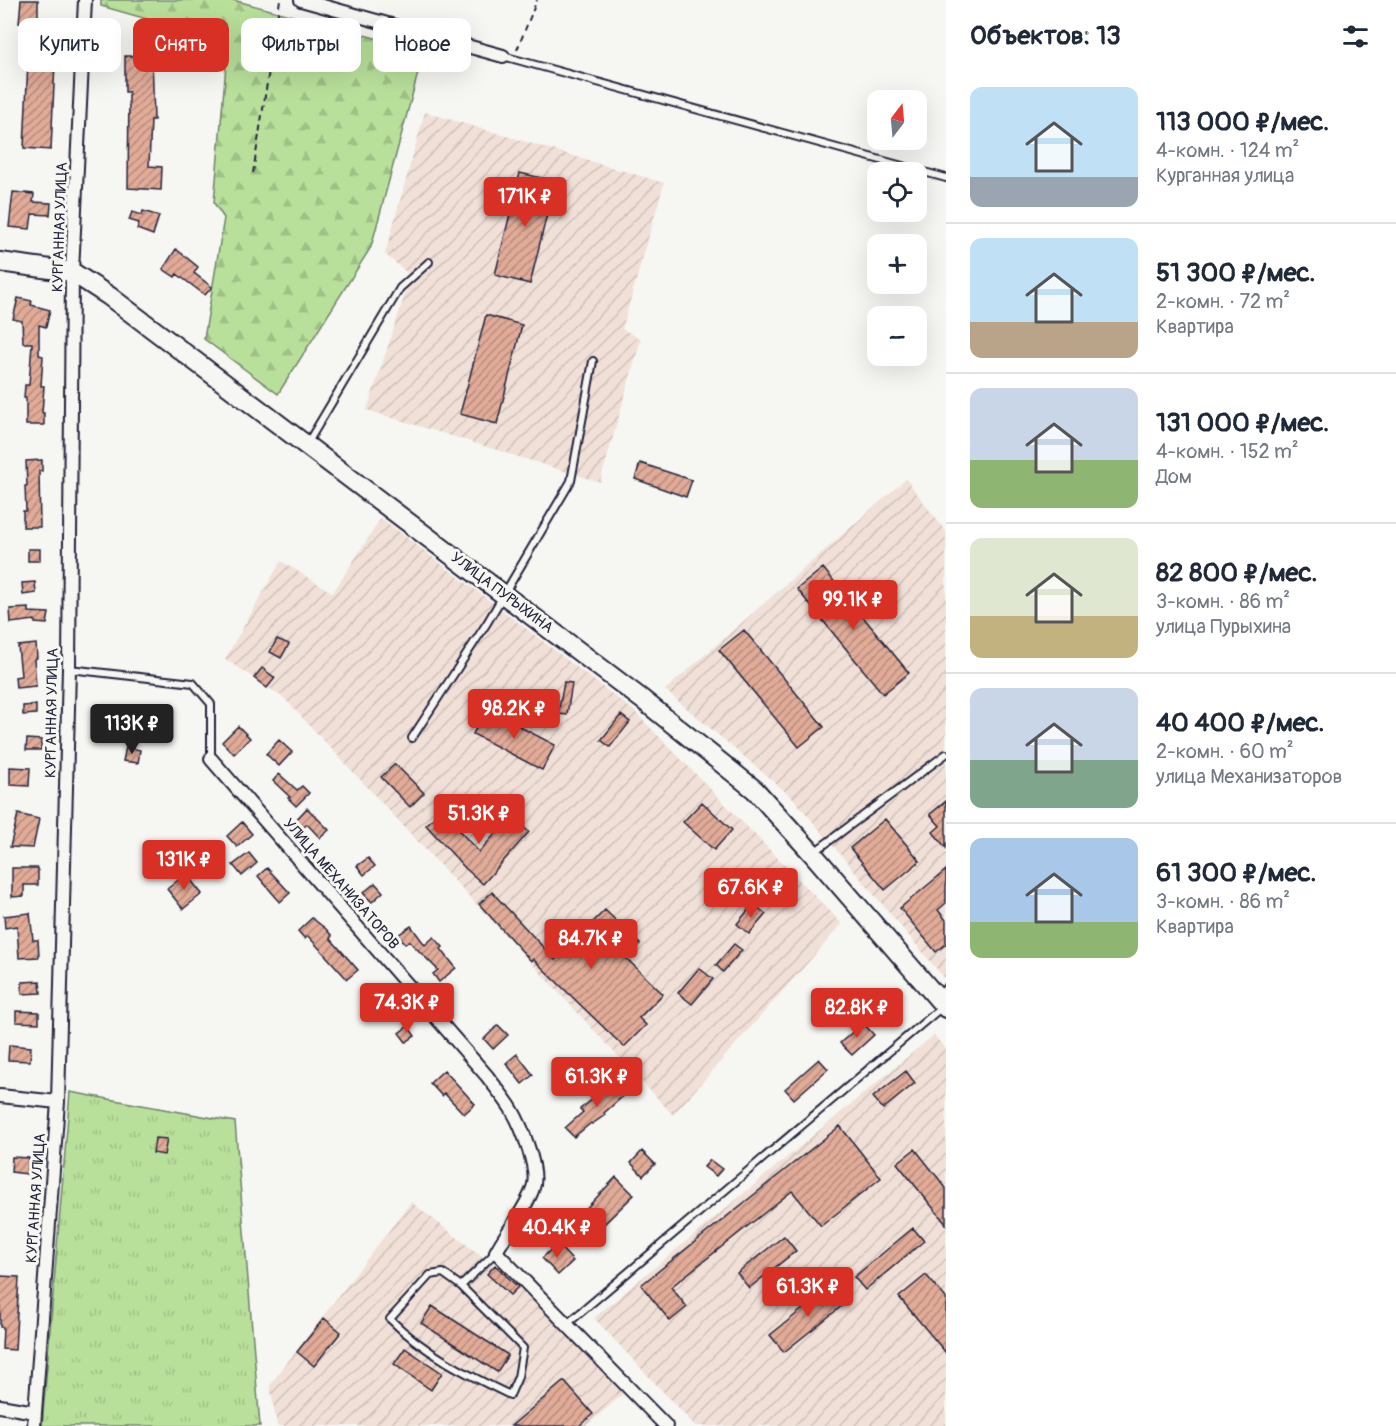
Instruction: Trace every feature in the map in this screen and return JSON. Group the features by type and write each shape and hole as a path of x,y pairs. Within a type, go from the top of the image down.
{"street":[{"name":"КУРГАННАЯ УЛИЦА","path":"34,1426 58,1102 69,669 72,272 85,0"},
{"path":"301,0 508,57"},
{"name":"УЛИЦА ПУРЫХИНА","path":"0,262 72,272 109,296 643,700 755,790 943,1000"},
{"name":"УЛИЦА МЕХАНИЗАТОРОВ","path":"211,759 479,1067 512,1110 533,1162 535,1185 496,1252"},
{"path":"0,1096 58,1102"},
{"path":"496,1252 666,1426"},
{"path":"0,1406 35,1412"}],"lane":[{"path":"508,57 946,178"},
{"path":"307,445 400,288 429,262"},
{"path":"412,738 504,595 571,481 593,361"},
{"path":"69,669 193,682 211,704 211,759"},
{"path":"812,853 946,754"},
{"path":"566,1324 943,1000"},
{"path":"461,1286 496,1252"},
{"path":"443,1274 461,1286 523,1348 518,1377 510,1395 462,1372 405,1334 390,1319 430,1275 443,1274"}],"path":[{"path":"252,173 280,0"},
{"path":"508,57 537,0"}],"shaded area":[{"path":"425,112 664,183 622,329 641,339 600,482 367,410 411,276 385,254"},
{"path":"906,479 946,532 946,980 793,798 665,690"},
{"path":"381,518 634,711 842,924 673,1115 284,698 225,659 281,561 333,593"},
{"path":"934,1035 946,1050 946,1426 695,1426 594,1318"},
{"path":"411,1202 524,1289 623,1394 586,1426 277,1426 270,1385"}],"green space":[{"path":"101,0 233,0 300,18 241,18 241,72 361,72 361,34 373,37 373,72 418,72 371,247 278,394 204,339 224,218 214,203 225,72 229,72 229,18 143,18 101,6"},
{"path":"70,1092 235,1122 260,1426 42,1426"}],"building":[{"path":"21,0 38,0 38,18 19,18"},
{"path":"125,56 133,56 133,72 152,72 154,120 151,120 149,166 162,167 161,190 128,188 129,92 125,92"},
{"path":"27,72 55,72 51,150 24,148"},
{"path":"520,173 555,181 530,284 495,275"},
{"path":"13,192 34,194 33,202 51,203 50,215 32,214 30,229 9,227"},
{"path":"143,211 159,216 153,235 137,229 139,223 129,220 132,212 142,215"},
{"path":"176,249 198,267 194,273 212,287 205,295 177,274 175,277 163,269"},
{"path":"18,298 32,301 31,305 50,310 46,327 39,325 39,355 43,356 41,386 44,386 42,413 44,413 44,425 26,425 26,398 24,398 25,385 29,385 32,343 23,343 22,321 13,319"},
{"path":"486,315 522,325 497,424 460,414"},
{"path":"42,460 42,471 39,471 40,527 23,527 23,511 26,511 26,461"},
{"path":"640,463 692,480 686,497 635,479"},
{"path":"28,549 40,549 40,561 28,561"},
{"path":"823,568 909,673 883,694 797,589"},
{"path":"35,582 36,593 23,595 22,583"},
{"path":"29,608 29,612 49,613 47,624 35,623 35,620 11,623 10,609"},
{"path":"744,630 824,727 799,747 719,650"},
{"path":"277,639 289,644 281,658 270,652"},
{"path":"36,644 37,658 34,659 36,686 16,688 15,677 21,676 18,646"},
{"path":"262,668 275,678 267,688 254,678"},
{"path":"564,682 572,683 567,715 558,714"},
{"path":"36,705 36,714 23,715 23,706"},
{"path":"486,709 555,745 542,770 473,734"},
{"path":"621,715 630,722 610,747 601,740"},
{"path":"238,726 250,738 234,754 222,742"},
{"path":"27,739 41,740 41,750 26,750"},
{"path":"279,740 292,752 279,766 266,754"},
{"path":"126,747 140,750 138,763 123,761"},
{"path":"395,764 424,793 410,807 381,777"},
{"path":"10,767 30,768 29,786 10,785"},
{"path":"279,774 297,790 302,786 309,793 296,806 273,781"},
{"path":"946,801 946,848 933,832 940,826 930,814"},
{"path":"702,802 732,830 714,850 683,822"},
{"path":"307,808 329,830 320,838 307,824 300,831 292,824"},
{"path":"441,811 479,852 511,816 529,832 483,884 465,868 426,825"},
{"path":"18,814 39,819 33,848 10,847"},
{"path":"885,819 920,861 885,890 850,848"},
{"path":"242,822 252,834 237,847 227,836"},
{"path":"211,847 224,861 215,869 202,854"},
{"path":"249,853 257,863 242,876 233,865"},
{"path":"368,858 375,866 364,875 357,866"},
{"path":"12,868 38,868 38,885 24,885 24,896 12,897"},
{"path":"267,868 290,893 280,902 258,876"},
{"path":"946,870 946,903 938,910 946,920 946,944 936,952 900,908"},
{"path":"186,874 202,894 183,909 167,889"},
{"path":"375,883 383,892 372,902 363,893"},
{"path":"492,892 555,960 605,910 640,944 626,958 663,994 639,1018 646,1025 624,1047 533,959 531,961 479,904"},
{"path":"753,904 766,914 749,934 737,924"},
{"path":"30,913 33,940 38,940 39,957 19,958 17,926 5,928 4,916"},
{"path":"312,918 326,929 332,936 330,938 358,970 347,979 308,936 305,939 298,931"},
{"path":"411,926 425,945 434,937 456,968 439,982 433,974 438,970 409,941 405,944 398,935"},
{"path":"734,944 742,950 723,972 716,965"},
{"path":"699,968 713,979 692,1004 678,993"},
{"path":"40,981 41,993 22,994 22,982"},
{"path":"16,1011 39,1012 39,1023 16,1022"},
{"path":"863,1023 874,1035 852,1055 840,1043"},
{"path":"498,1025 508,1035 493,1049 484,1039"},
{"path":"408,1026 415,1036 406,1042 399,1033"},
{"path":"9,1045 31,1047 30,1061 8,1060"},
{"path":"517,1054 533,1075 522,1084 506,1063"},
{"path":"819,1059 828,1069 794,1099 785,1089"},
{"path":"444,1070 475,1104 464,1114 444,1093 442,1096 430,1083"},
{"path":"906,1071 915,1083 883,1109 873,1097"},
{"path":"619,1079 629,1091 604,1113 605,1115 574,1137 565,1128 583,1112 580,1109 593,1099 594,1101"},
{"path":"840,1126 881,1178 821,1226 792,1191 671,1287 687,1307 670,1321 641,1285"},
{"path":"155,1138 167,1139 164,1155 153,1153"},
{"path":"915,1149 946,1188 946,1224 897,1163"},
{"path":"642,1151 655,1164 643,1176 631,1163"},
{"path":"12,1157 29,1158 27,1174 11,1172"},
{"path":"710,1160 722,1169 716,1176 704,1167"},
{"path":"616,1177 634,1195 596,1232 580,1215"},
{"path":"913,1228 924,1241 865,1290 854,1277"},
{"path":"784,1236 796,1251 749,1288 737,1273"},
{"path":"557,1244 573,1261 558,1275 542,1258"},
{"path":"495,1265 518,1287 510,1295 487,1274"},
{"path":"926,1275 946,1298 946,1353 899,1297"},
{"path":"0,1276 19,1277 15,1350 2,1349"},
{"path":"833,1285 847,1302 784,1352 770,1335"},
{"path":"432,1306 508,1355 497,1372 421,1323"},
{"path":"324,1318 341,1332 314,1366 297,1352"},
{"path":"405,1348 442,1373 431,1390 394,1364"},
{"path":"564,1381 593,1414 579,1426 511,1426"}]}
